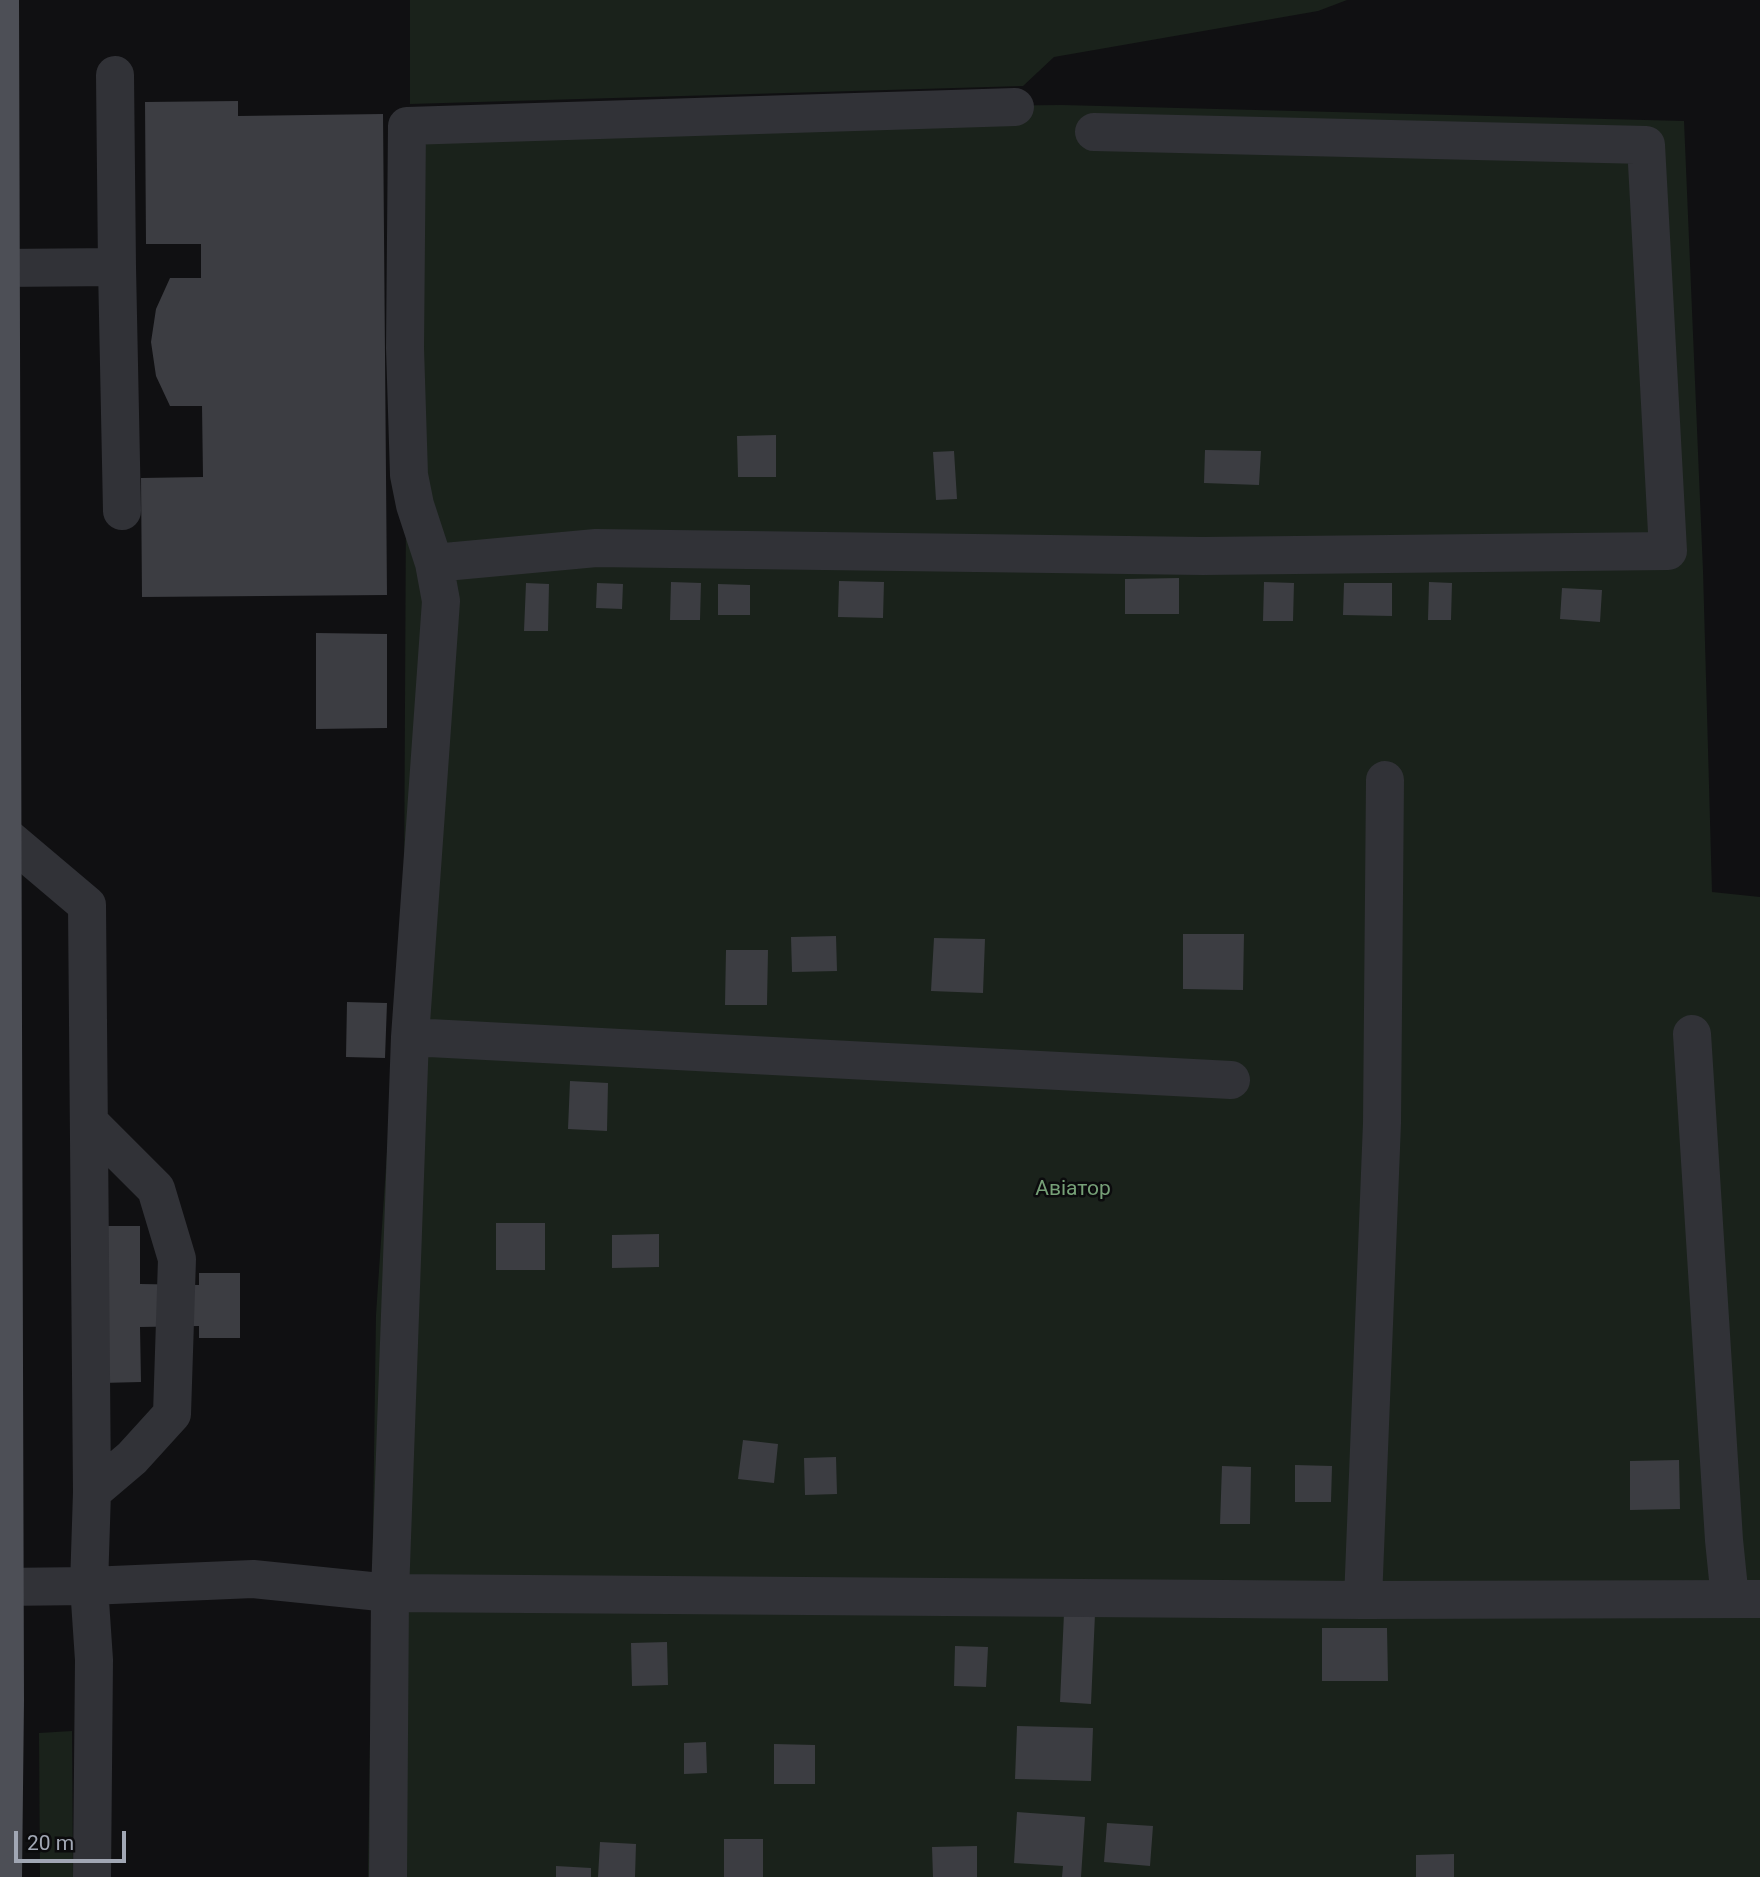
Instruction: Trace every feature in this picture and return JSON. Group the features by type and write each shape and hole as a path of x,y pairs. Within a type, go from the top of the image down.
{"main road":[{"path":"1,0 3,1877"}],"street":[{"path":"115,75 122,511"},
{"path":"388,1877 390,1593 410,1037 441,601 435,564 415,505 409,475 405,348 407,126 1015,107"},
{"path":"435,564 596,548 1203,556 1668,551 1646,145 1094,132"},
{"path":"1,268 117,267"},
{"path":"1363,1600 1382,1123 1385,780"},
{"path":"3,834 87,905 92,1492 89,1586 94,1660 92,1877"},
{"path":"2,1587 253,1579 390,1593 1363,1600 1745,1599 1724,1540 1692,1034"},
{"path":"410,1037 1231,1080"},
{"path":"89,1122 156,1189 177,1259 172,1414 132,1458 92,1492"}],"green space":[{"path":"410,0 1347,0 1318,11 1054,57 1023,86 410,104"},
{"name":"Авіатор","path":"1062,105 1684,121 1703,571 1712,892 1760,897 1760,1877 368,1877 376,1315 404,899 408,112"},
{"path":"72,1731 73,1877 40,1877 39,1733"}],"building":[{"path":"238,101 238,116 383,114 387,595 142,597 141,478 203,477 202,406 170,406 156,376 151,342 156,309 170,278 201,278 201,244 146,244 145,102"},
{"path":"776,435 776,477 738,477 737,436"},
{"path":"1205,450 1261,451 1259,485 1204,483"},
{"path":"954,451 957,499 936,500 933,452"},
{"path":"1179,578 1179,614 1125,614 1125,579"},
{"path":"839,581 884,582 883,618 838,617"},
{"path":"671,582 701,583 700,620 670,620"},
{"path":"1264,582 1294,583 1293,621 1263,621"},
{"path":"1429,582 1452,583 1451,620 1428,620"},
{"path":"526,583 549,584 548,631 524,631"},
{"path":"597,583 623,584 622,609 596,608"},
{"path":"1344,583 1392,583 1392,616 1343,615"},
{"path":"718,584 750,585 750,615 718,615"},
{"path":"1562,588 1602,590 1600,622 1560,619"},
{"path":"316,633 387,634 387,728 316,729"},
{"path":"1183,934 1244,934 1243,990 1183,989"},
{"path":"836,936 837,971 792,972 791,937"},
{"path":"934,938 985,939 983,993 931,991"},
{"path":"726,950 768,950 767,1005 725,1005"},
{"path":"347,1002 387,1003 385,1058 346,1057"},
{"path":"570,1081 608,1083 607,1131 568,1129"},
{"path":"496,1223 545,1223 545,1270 496,1270"},
{"path":"100,1226 140,1226 140,1284 199,1285 199,1273 240,1273 240,1338 199,1338 199,1326 140,1327 141,1382 101,1383"},
{"path":"659,1234 659,1267 612,1268 612,1235"},
{"path":"743,1440 778,1444 774,1483 738,1479"},
{"path":"836,1457 837,1494 805,1495 804,1458"},
{"path":"1679,1460 1680,1509 1630,1510 1630,1461"},
{"path":"1295,1465 1332,1466 1331,1502 1295,1502"},
{"path":"1222,1466 1251,1467 1250,1524 1220,1524"},
{"path":"1064,1613 1095,1614 1091,1704 1060,1702"},
{"path":"1322,1628 1387,1628 1388,1681 1322,1681"},
{"path":"667,1642 668,1685 632,1686 631,1643"},
{"path":"955,1646 988,1647 986,1687 954,1686"},
{"path":"1017,1726 1093,1728 1091,1781 1015,1779"},
{"path":"706,1742 707,1773 684,1774 684,1743"},
{"path":"774,1744 815,1745 815,1784 774,1784"},
{"path":"1017,1812 1085,1817 1081,1877 1062,1877 1063,1866 1014,1863"},
{"path":"1107,1823 1153,1826 1150,1866 1104,1862"},
{"path":"724,1839 763,1839 763,1877 724,1877"},
{"path":"600,1842 636,1844 635,1877 598,1877"},
{"path":"977,1846 977,1877 933,1877 932,1847"},
{"path":"1454,1854 1454,1877 1416,1877 1416,1855"},
{"path":"556,1866 591,1868 591,1877 556,1877"}]}
